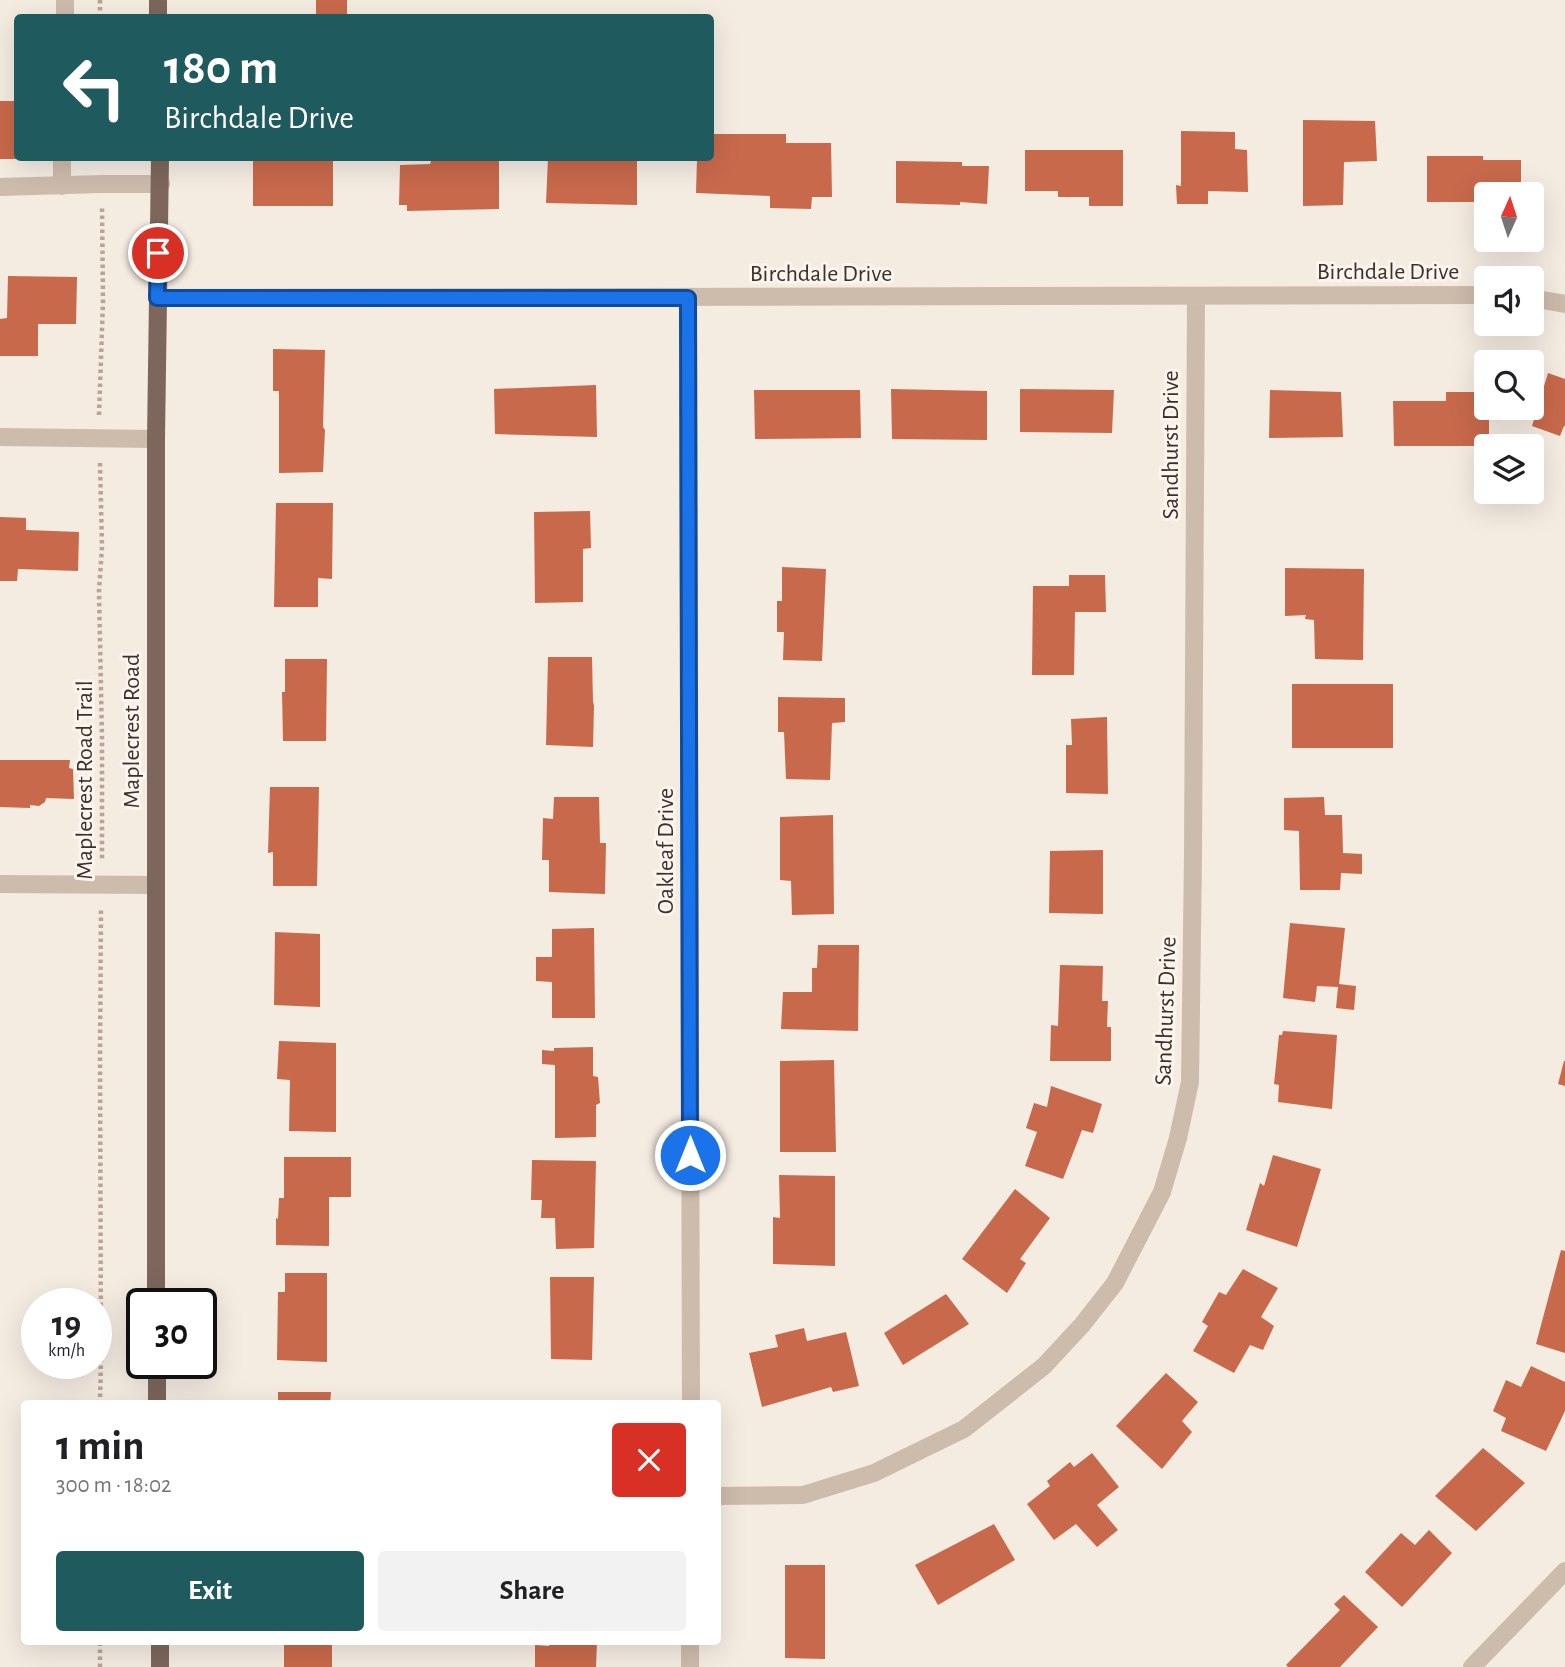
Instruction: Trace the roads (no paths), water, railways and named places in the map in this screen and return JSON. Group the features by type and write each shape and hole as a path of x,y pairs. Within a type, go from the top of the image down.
{"main road":[{"name":"Maplecrest Road","path":"156,1288 156,439 160,161"},
{"path":"157,1379 157,1400"},
{"path":"160,1645 160,1667"}],"street":[{"path":"62,161 62,186"},
{"path":"0,187 161,184"},
{"name":"Birchdale Drive","path":"157,298 1474,295"},
{"name":"Sandhurst Drive","path":"721,1496 803,1495 874,1473 964,1429 1044,1366 1082,1325 1115,1283 1162,1192 1178,1138 1190,1082 1196,297"},
{"name":"Oakleaf Drive","path":"688,298 691,1400"},
{"path":"1544,300 1565,304"},
{"path":"0,437 156,439"},
{"path":"0,884 156,885"},
{"path":"1472,1667 1565,1571"},
{"path":"690,1667 691,1645"}]}
